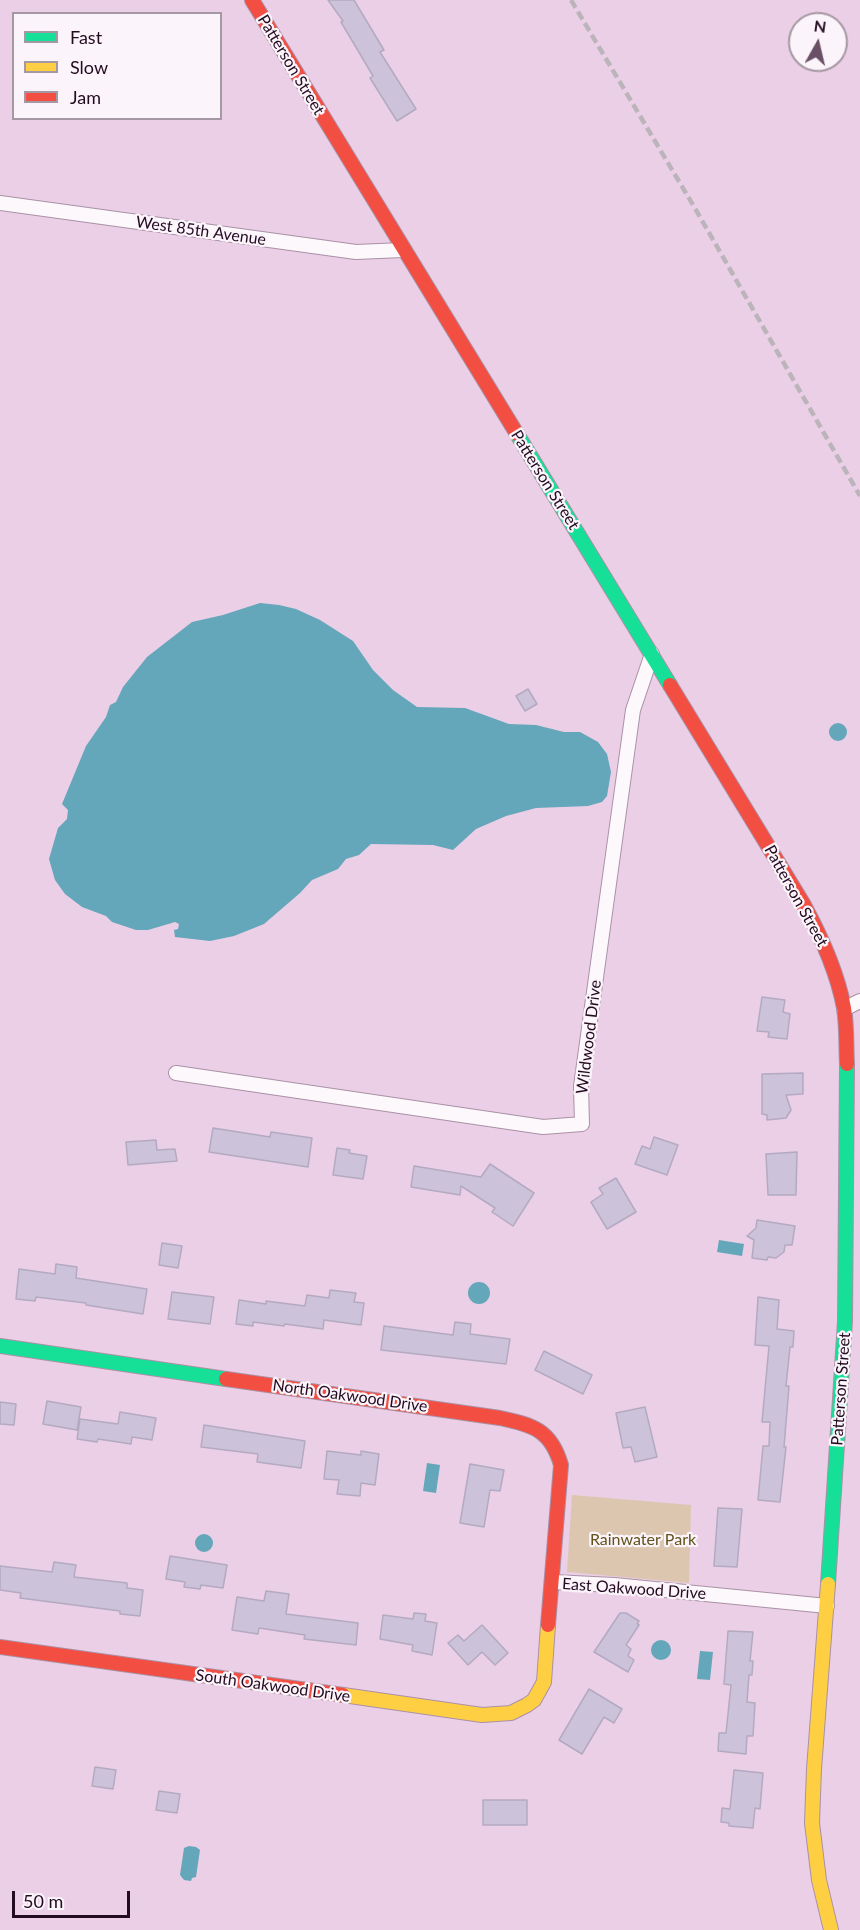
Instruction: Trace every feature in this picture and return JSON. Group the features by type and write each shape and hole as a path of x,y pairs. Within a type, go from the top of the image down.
{"street":[{"name":"Patterson Street","path":"252,0 652,654 819,933 830,957 844,1009 848,1072 846,1279 812,1823 819,1880 831,1930"},
{"name":"West 85th Avenue","path":"0,203 356,252 403,250"},
{"name":"Wildwood Drive","path":"176,1072 543,1127 582,1124 581,1086 633,710 652,654"},
{"path":"844,1009 860,1001"},
{"name":"North Oakwood Drive","path":"0,1346 530,1424 547,1435 558,1451 561,1465 553,1582"},
{"name":"East Oakwood Drive","path":"540,1693 544,1682 553,1582 614,1585 827,1606"},
{"name":"South Oakwood Drive","path":"0,1647 482,1715 500,1716 529,1706 540,1693"}],"green space":[{"name":"Rainwater Park","path":"572,1495 691,1505 689,1583 567,1572"}],"water":[{"path":"260,603 296,609 320,620 353,641 373,670 393,690 417,707 465,708 509,724 536,725 564,732 580,732 598,742 607,754 611,772 607,796 602,802 588,806 536,808 506,816 476,829 453,850 433,845 371,844 359,855 346,859 338,869 312,880 264,924 234,936 210,941 175,937 174,930 178,929 179,924 175,922 148,930 136,930 112,922 106,916 82,907 65,894 55,880 49,859 58,828 67,819 68,810 62,804 86,746 106,717 110,705 116,702 123,687 147,657 192,622"},
{"path":"838,723 844,726 847,732 844,738 838,741 832,738 829,732 832,726"},
{"path":"719,1240 744,1244 742,1256 717,1252"},
{"path":"479,1282 487,1285 490,1293 487,1301 479,1304 471,1301 468,1293 471,1285"},
{"path":"427,1463 440,1465 436,1493 423,1491"},
{"path":"204,1534 210,1537 213,1543 210,1549 204,1552 198,1549 195,1543 198,1537"},
{"path":"661,1640 668,1643 671,1650 668,1657 661,1660 654,1657 651,1650 654,1643"},
{"path":"700,1651 713,1652 710,1680 697,1679"},
{"path":"189,1846 200,1850 196,1877 191,1881 184,1880 180,1875 184,1848"}],"building":[{"path":"328,0 354,0 384,50 380,52 416,109 397,121 370,78 373,76 341,22 343,21"},
{"path":"528,689 537,704 525,711 516,696"},
{"path":"762,997 785,1000 783,1012 790,1014 787,1039 768,1037 769,1032 757,1031"},
{"path":"803,1073 803,1094 786,1095 791,1110 786,1118 767,1120 767,1115 762,1114 762,1074"},
{"path":"213,1128 270,1137 271,1132 312,1138 308,1167 209,1152"},
{"path":"654,1137 678,1145 667,1175 635,1164 642,1146 650,1149"},
{"path":"156,1140 157,1150 175,1149 177,1161 128,1165 126,1142"},
{"path":"337,1148 367,1156 363,1179 333,1175"},
{"path":"797,1152 796,1195 768,1195 766,1154"},
{"path":"490,1164 534,1193 513,1226 492,1212 495,1208 461,1186 460,1195 411,1187 414,1166 481,1177"},
{"path":"616,1178 636,1212 607,1229 591,1202 603,1194 599,1188"},
{"path":"757,1220 795,1226 792,1245 785,1245 784,1252 776,1258 768,1257 767,1260 752,1258 754,1240 747,1236 756,1228"},
{"path":"162,1243 182,1246 178,1268 159,1265"},
{"path":"56,1264 77,1267 76,1278 147,1289 143,1314 86,1305 86,1303 36,1297 35,1301 16,1299 19,1269 55,1274"},
{"path":"330,1290 356,1293 354,1302 364,1303 361,1325 324,1320 323,1329 253,1322 253,1326 236,1324 239,1300 305,1306 307,1295 329,1298"},
{"path":"172,1292 214,1297 210,1324 168,1319"},
{"path":"758,1297 779,1300 777,1329 794,1331 786,1386 789,1386 784,1447 786,1447 780,1502 758,1500 763,1446 769,1446 770,1422 762,1422 769,1346 755,1345"},
{"path":"455,1322 471,1324 470,1334 510,1339 506,1364 381,1350 384,1326 453,1335"},
{"path":"544,1351 592,1375 583,1394 535,1370"},
{"path":"47,1401 81,1407 77,1430 43,1424"},
{"path":"0,1402 16,1404 14,1425 0,1424"},
{"path":"645,1407 657,1457 635,1462 631,1447 623,1448 616,1413"},
{"path":"120,1412 156,1418 152,1440 132,1437 131,1444 98,1439 97,1442 77,1439 80,1419 118,1424"},
{"path":"204,1425 305,1441 301,1468 257,1462 258,1454 201,1447"},
{"path":"327,1451 361,1455 361,1451 379,1454 375,1485 361,1483 360,1496 337,1494 339,1480 324,1479"},
{"path":"470,1464 504,1470 500,1491 490,1490 484,1527 460,1523"},
{"path":"718,1508 742,1509 737,1567 714,1566"},
{"path":"170,1556 227,1565 223,1588 201,1585 200,1589 184,1587 185,1582 166,1579"},
{"path":"54,1562 76,1565 74,1577 127,1583 127,1588 143,1590 140,1616 120,1614 120,1611 20,1598 21,1593 0,1590 0,1566 52,1572"},
{"path":"266,1591 289,1594 286,1614 358,1623 356,1645 304,1639 305,1635 259,1628 258,1634 232,1630 237,1597 264,1601"},
{"path":"414,1613 426,1614 425,1621 437,1623 432,1655 412,1651 413,1645 380,1639 383,1615 413,1619"},
{"path":"620,1613 626,1613 639,1621 637,1624 639,1625 626,1645 631,1649 628,1656 634,1660 628,1672 594,1652"},
{"path":"482,1625 508,1653 495,1665 482,1652 468,1665 448,1643 458,1635 464,1641"},
{"path":"728,1631 753,1632 750,1661 753,1661 752,1675 749,1675 747,1702 755,1703 753,1736 747,1736 746,1754 718,1751 719,1733 726,1733 731,1685 724,1684"},
{"path":"589,1689 622,1709 614,1723 604,1717 582,1754 559,1740"},
{"path":"95,1767 116,1770 113,1789 92,1786"},
{"path":"734,1770 763,1773 760,1809 755,1808 753,1828 729,1826 729,1823 721,1822 722,1808 730,1809"},
{"path":"159,1791 180,1794 177,1813 156,1810"},
{"path":"483,1800 527,1800 527,1825 483,1825"}],"railway":[{"path":"571,0 696,210 860,496"}],"traffic: fast":[{"path":"517,434 670,685"},
{"path":"828,1584 845,1321 847,1064"},
{"path":"0,1346 226,1379"}],"traffic: slow":[{"path":"828,1584 812,1823 819,1880 831,1930"},
{"path":"343,1695 482,1715 511,1713 534,1700 544,1682 548,1625"}],"traffic: jam":[{"path":"252,0 517,434"},
{"path":"670,685 804,905 823,942 844,1008 847,1064"},
{"path":"226,1379 500,1418 522,1423 539,1431 552,1444 561,1465 548,1625"},
{"path":"0,1647 343,1695"}]}
